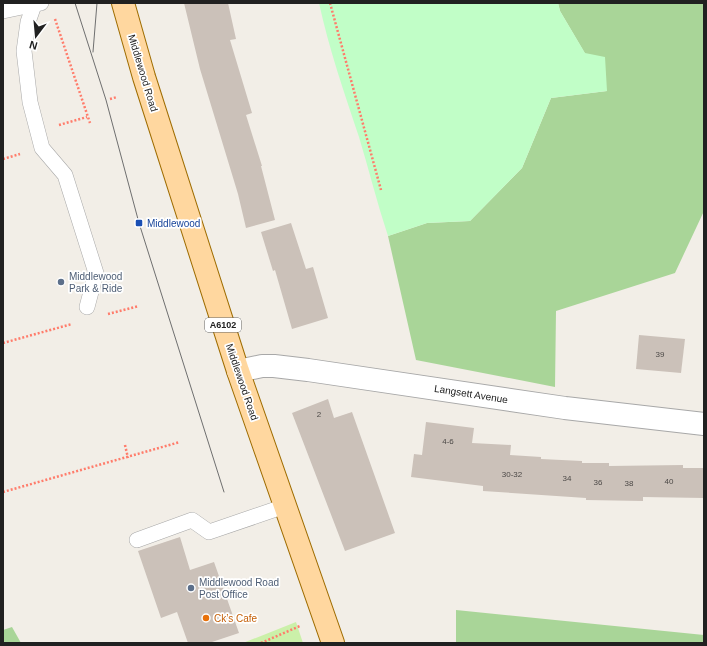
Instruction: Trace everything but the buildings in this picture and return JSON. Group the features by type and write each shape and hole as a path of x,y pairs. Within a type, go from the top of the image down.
{"main road":[{"name":"Middlewood Road","path":"123,3 144,77 238,371 333,643"}],"street":[{"name":"Langsett Avenue","path":"238,371 262,366 274,366 564,408 704,424"}],"lane":[{"path":"3,11 38,4"},
{"path":"38,4 28,22 24,51 30,102 42,148 65,175 96,273 87,307"},
{"path":"137,540 192,520 209,532 285,506"}],"path":[{"path":"330,3 381,190"},
{"path":"54,18 90,123"},
{"path":"110,100 117,97"},
{"path":"84,108 88,107"},
{"path":"38,132 87,117"},
{"path":"3,492 128,458 180,442"},
{"path":"125,446 128,458"},
{"path":"261,643 324,616"}],"green space":[{"path":"319,3 558,3 560,11 585,53 605,57 607,91 551,98 522,168 470,221 427,223 388,236 359,137 332,54"},
{"path":"558,3 704,3 704,211 675,273 556,311 555,387 416,360 388,236 427,223 470,221 522,168 551,98 607,91 560,11"},
{"path":"456,610 704,635 704,643 456,643"},
{"path":"296,622 303,643 243,643"},
{"path":"12,627 21,643 3,643 3,630"}],"tram line":[{"path":"75,3 106,100 139,223 224,492"},
{"path":"93,52 97,3"}],"place":[{"name":"Middlewood","path":"139,223"},
{"name":"Middlewood Park & Ride","path":"61,282"},
{"name":"Middlewood Road Post Office","path":"191,588"},
{"name":"Ck’s Cafe","path":"206,618"}]}
